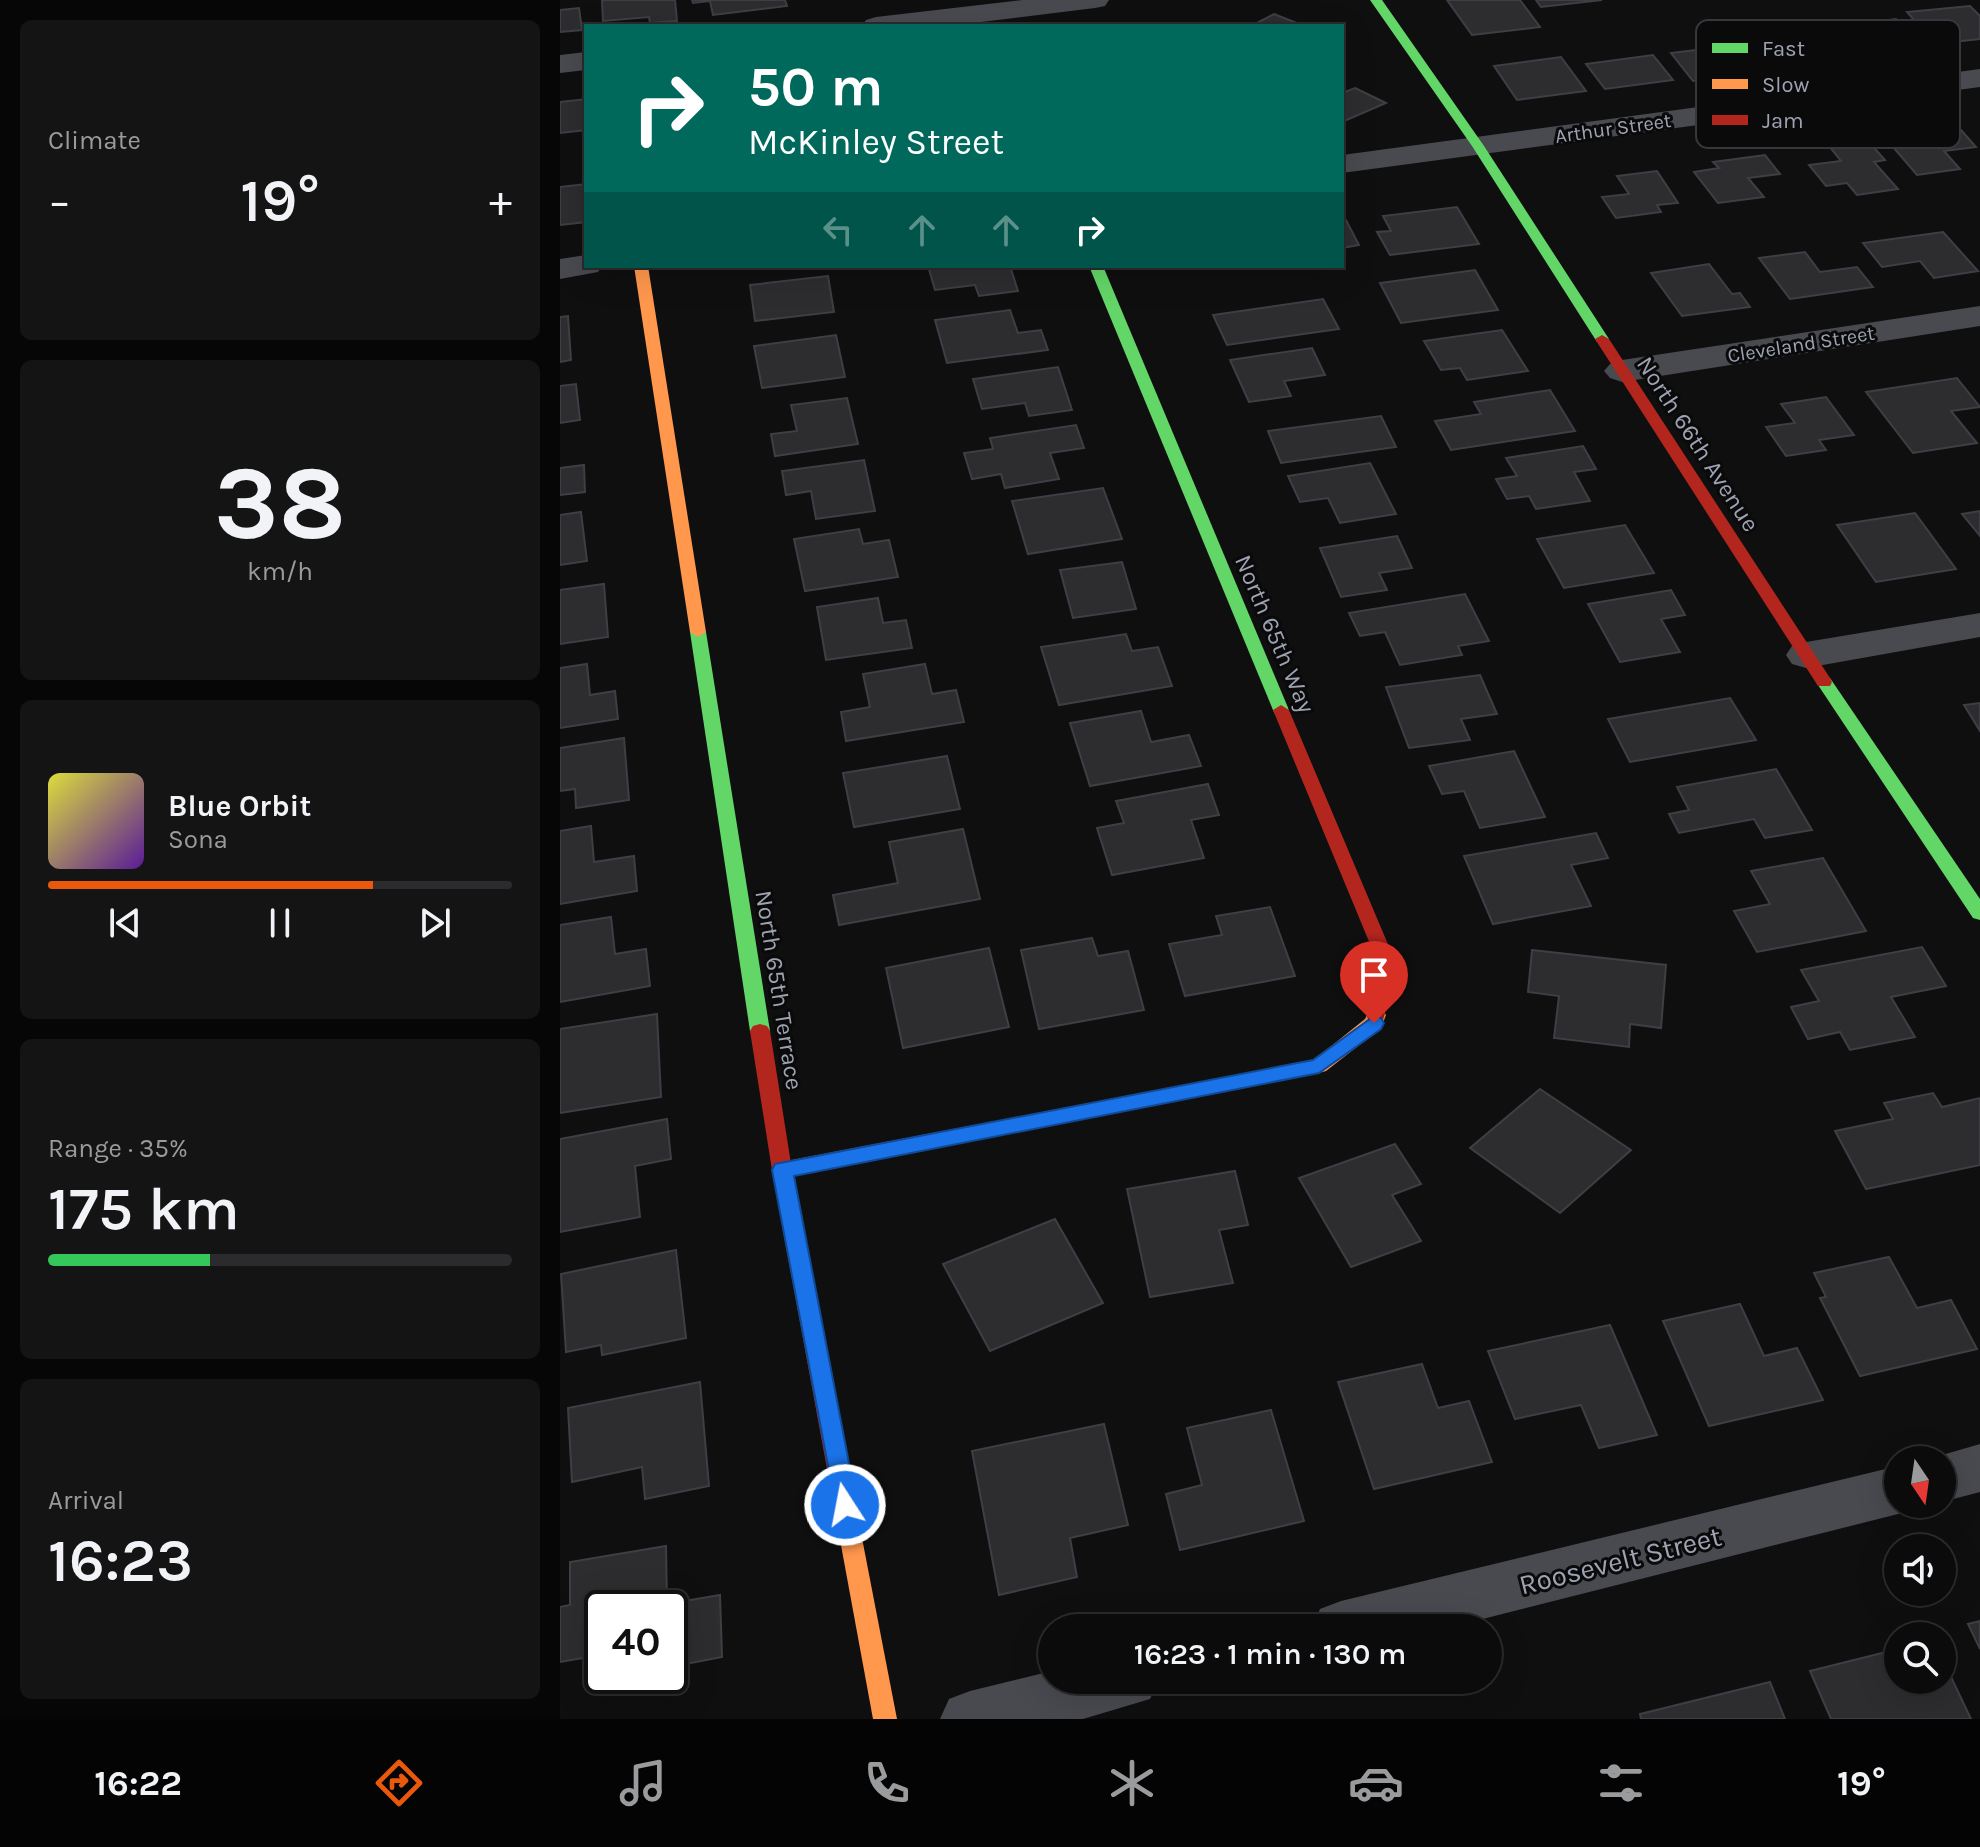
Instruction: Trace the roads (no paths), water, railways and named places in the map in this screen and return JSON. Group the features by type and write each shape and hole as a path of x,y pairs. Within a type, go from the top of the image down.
{"street":[{"path":"893,24 1095,0"},
{"name":"North 66th Avenue","path":"1376,0 1478,146 1806,655 1980,913"},
{"path":"560,64 584,61"},
{"name":"Arthur Street","path":"1960,81 1980,78"},
{"name":"Arthur Street","path":"1344,164 1696,116"},
{"path":"560,269 584,265"},
{"name":"North 65th Terrace","path":"641,268 782,1170 885,1719"},
{"name":"North 65th Way","path":"782,1170 1319,1066 1374,1023 1389,968 1097,268"},
{"name":"Cleveland Street","path":"1622,371 1980,316"},
{"path":"1806,655 1980,625"},
{"path":"1956,1474 1980,1468"},
{"name":"Roosevelt Street","path":"1398,1614 1884,1493"},
{"path":"970,1719 1072,1694"}]}
